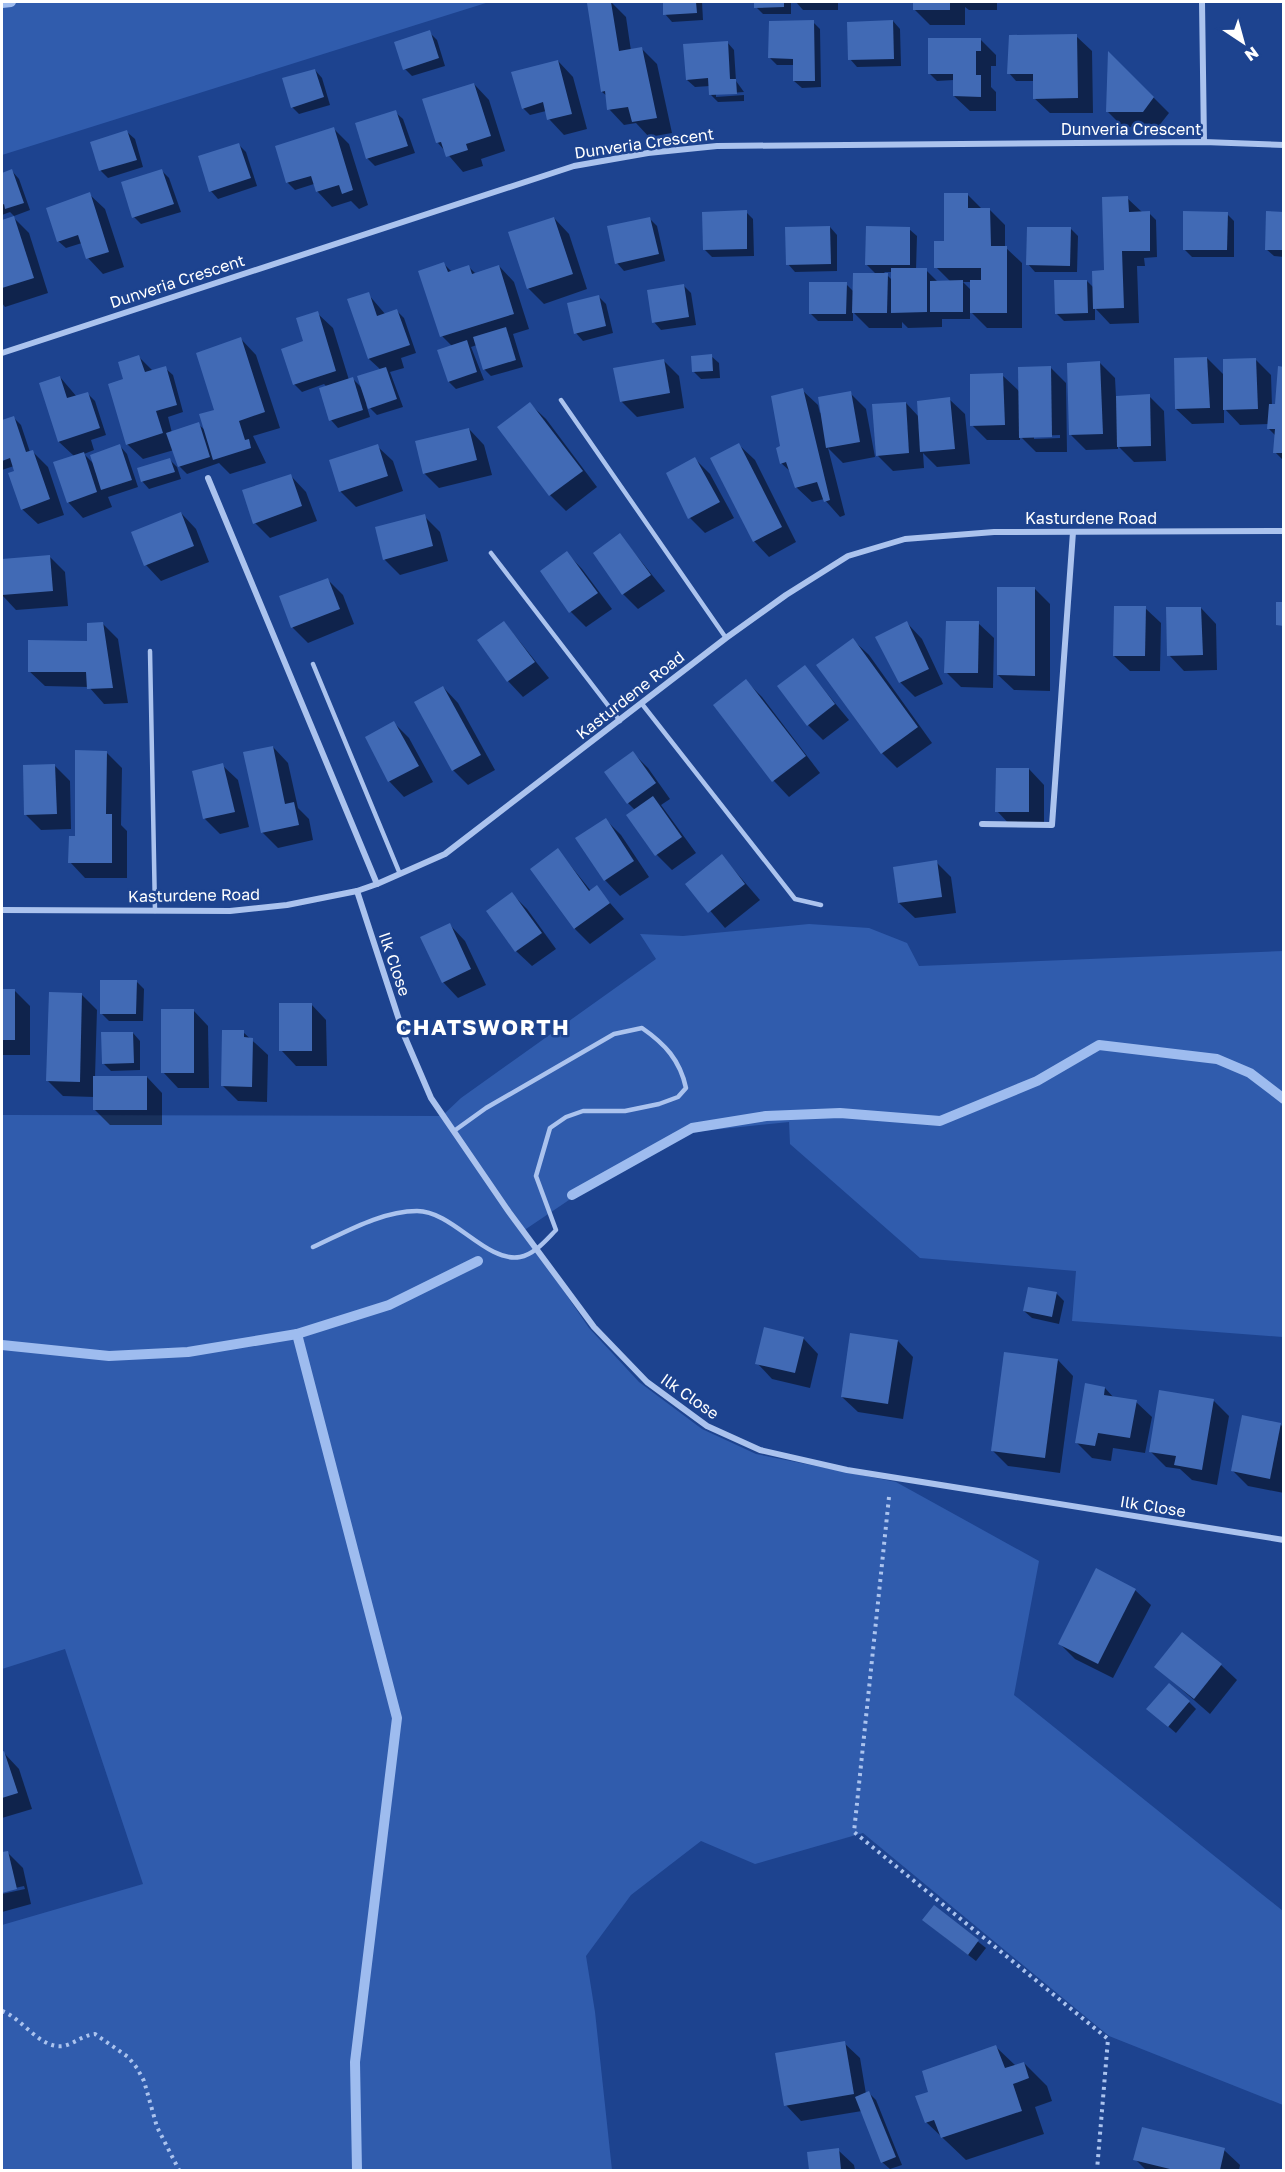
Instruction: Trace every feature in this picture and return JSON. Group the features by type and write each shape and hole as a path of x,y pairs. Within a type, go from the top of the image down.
{"street":[{"path":"1202,2 1204,142"},
{"name":"Dunveria Crescent","path":"2,352 574,166 648,153 717,146 1204,142 1284,145"},
{"path":"208,478 377,884"},
{"name":"Kasturdene Road","path":"2,910 230,911 287,905 357,891 377,884 445,854 726,638 848,556 904,539 994,532 1284,531"},
{"path":"982,824 1052,825 1073,532"},
{"name":"Ilk Close","path":"357,891 404,1035 431,1098 594,1327 647,1382 707,1426 760,1450 893,1478 1284,1540"}],"lane":[{"path":"561,400 726,638"},
{"path":"491,553 620,721"},
{"path":"150,651 155,911"},
{"path":"313,664 400,874"},
{"path":"642,704 795,899 821,905"},
{"path":"313,1247 380,1218 417,1211 434,1214 502,1254 519,1258 537,1248 556,1230 536,1176 550,1128 566,1117 583,1111 626,1111 678,1097 686,1088 682,1070 663,1042 642,1028 614,1034 486,1108 454,1131"}],"path":[{"path":"888,1503 854,1832 1108,2039 1097,2170"},
{"path":"2,2012 10,2014 47,2042 63,2046 95,2034 128,2057 144,2081 157,2127 179,2170"}],"shaded area":[{"path":"2,2 489,2 2,155"},
{"path":"809,924 869,928 907,943 919,966 1283,951 1283,1337 1072,1321 1076,1271 920,1258 790,1144 789,1122 693,1132 569,1200 523,1231 589,1328 639,1382 702,1429 756,1454 896,1482 1039,1561 1014,1695 1283,1911 1283,2105 1109,2036 863,1833 755,1864 701,1841 631,1895 586,1956 595,2012 612,2170 2,2170 2,1925 143,1884 65,1649 2,1669 2,1115 442,1116 461,1098 656,959 640,934 683,936"}],"building":[{"path":"611,2 619,51 642,47 657,118 632,122 628,107 607,110 605,91 601,92 587,3"},
{"path":"663,2 696,2 697,13 663,15"},
{"path":"754,2 784,2 784,7 754,8"},
{"path":"913,2 950,2 950,10 913,10"},
{"path":"814,20 815,81 793,81 793,59 768,58 769,21"},
{"path":"893,20 894,59 848,60 847,22"},
{"path":"430,30 439,58 403,70 394,42"},
{"path":"1077,34 1078,98 1033,99 1033,74 1007,74 1009,35"},
{"path":"928,38 981,38 981,51 976,51 976,75 981,75 981,97 953,96 953,74 928,74"},
{"path":"728,41 730,79 736,79 737,94 709,95 708,78 686,80 683,44"},
{"path":"1108,51 1154,97 1143,112 1106,112"},
{"path":"558,60 572,114 547,120 543,102 522,109 511,72"},
{"path":"315,69 324,97 291,108 282,78"},
{"path":"474,83 491,136 466,144 468,150 446,157 441,142 436,143 422,99"},
{"path":"396,110 408,146 366,159 355,123"},
{"path":"334,127 353,190 342,194 339,185 316,192 311,176 286,183 275,146"},
{"path":"127,130 137,160 99,171 90,142"},
{"path":"239,143 251,178 209,192 198,156"},
{"path":"12,169 24,203 5,209 4,204 2,205 2,173"},
{"path":"162,169 174,204 132,218 121,182"},
{"path":"90,192 109,252 86,259 78,235 57,242 46,208"},
{"path":"944,193 968,193 968,208 990,208 991,246 1007,246 1007,313 970,313 970,280 981,280 981,268 934,268 934,241 944,241"},
{"path":"1128,196 1129,212 1150,211 1150,251 1122,251 1124,308 1093,309 1092,271 1104,270 1102,197"},
{"path":"747,210 747,249 703,250 702,212"},
{"path":"1183,211 1228,212 1227,250 1183,250"},
{"path":"1266,211 1284,212 1284,250 1265,250"},
{"path":"14,216 34,278 2,288 2,220"},
{"path":"554,217 573,274 527,289 508,232"},
{"path":"650,217 659,254 615,264 607,226"},
{"path":"830,226 831,264 786,265 785,227"},
{"path":"866,226 910,227 910,265 865,265"},
{"path":"1027,227 1071,227 1070,266 1026,265"},
{"path":"444,262 448,272 469,265 472,274 499,265 514,314 440,337 418,271"},
{"path":"891,268 927,268 927,312 891,313"},
{"path":"853,273 888,273 887,313 852,313"},
{"path":"963,280 963,312 930,312 930,281"},
{"path":"1054,280 1087,280 1088,313 1055,314"},
{"path":"809,282 847,282 846,314 809,314"},
{"path":"684,284 689,317 652,323 647,290"},
{"path":"369,292 377,316 397,309 410,345 368,359 347,299"},
{"path":"599,295 606,326 574,334 567,303"},
{"path":"318,311 336,371 293,385 281,349 303,341 296,318"},
{"path":"506,327 516,360 483,370 473,337"},
{"path":"241,337 265,412 239,421 245,440 249,439 251,448 213,460 199,414 214,410 196,353"},
{"path":"467,340 477,372 448,382 437,350"},
{"path":"712,354 713,371 692,372 691,356"},
{"path":"139,355 145,372 166,366 177,405 156,411 163,433 126,445 108,384 123,379 118,362"},
{"path":"1207,357 1210,408 1175,409 1174,358"},
{"path":"1256,358 1258,409 1223,410 1223,359"},
{"path":"664,359 670,393 620,402 613,368"},
{"path":"1100,361 1103,434 1069,435 1067,363"},
{"path":"1051,366 1052,437 1019,438 1018,367"},
{"path":"1278,366 1284,367 1284,453 1273,453 1275,429 1267,429 1269,404 1275,404"},
{"path":"386,367 397,399 368,409 357,376"},
{"path":"1003,373 1005,425 970,426 970,374"},
{"path":"60,376 67,398 88,392 100,428 58,442 39,383"},
{"path":"353,377 363,410 329,421 319,388"},
{"path":"803,388 830,500 824,502 817,482 795,488 786,462 780,464 776,448 780,446 771,396"},
{"path":"851,391 860,442 826,448 818,397"},
{"path":"1150,394 1151,446 1117,447 1116,396"},
{"path":"950,397 955,449 920,452 917,401"},
{"path":"530,402 583,471 549,496 497,427"},
{"path":"906,402 909,453 876,456 872,404"},
{"path":"14,416 26,452 33,450 50,499 21,510 8,473 14,471 10,458 2,461 2,420"},
{"path":"199,422 210,457 178,467 166,433"},
{"path":"469,428 477,460 423,474 415,441"},
{"path":"739,443 782,527 753,542 710,458"},
{"path":"120,444 132,480 101,490 90,455"},
{"path":"378,444 388,476 339,492 329,460"},
{"path":"84,452 97,492 67,503 53,462"},
{"path":"695,457 720,502 688,519 666,473"},
{"path":"170,458 175,472 141,482 137,468"},
{"path":"291,474 302,506 253,524 242,490"},
{"path":"181,512 194,546 144,566 131,532"},
{"path":"425,514 433,546 383,560 375,527"},
{"path":"620,533 651,575 622,595 593,553"},
{"path":"567,551 598,593 569,613 540,571"},
{"path":"50,555 53,591 2,595 2,559"},
{"path":"328,578 340,609 291,628 279,596"},
{"path":"997,587 1035,587 1035,676 997,675"},
{"path":"1276,602 1284,602 1284,626 1276,625"},
{"path":"1114,606 1146,606 1145,656 1113,656"},
{"path":"1166,607 1201,607 1203,655 1167,656"},
{"path":"504,621 535,662 507,682 477,640"},
{"path":"907,621 929,669 899,683 875,637"},
{"path":"946,621 979,621 978,673 944,673"},
{"path":"103,622 113,688 87,689 86,672 28,672 28,640 87,641 87,623"},
{"path":"853,638 918,727 881,754 816,665"},
{"path":"805,665 835,704 807,726 777,686"},
{"path":"746,679 806,756 772,782 713,705"},
{"path":"443,686 481,755 452,771 414,702"},
{"path":"394,721 419,766 388,782 365,737"},
{"path":"273,746 285,804 294,802 299,825 261,833 243,752"},
{"path":"75,750 107,751 106,814 112,814 112,863 68,863 69,836 75,836"},
{"path":"633,751 656,783 627,804 604,772"},
{"path":"223,763 235,812 203,819 192,771"},
{"path":"55,764 57,814 24,815 23,765"},
{"path":"996,768 1029,768 1029,812 995,812"},
{"path":"653,796 682,837 655,856 626,815"},
{"path":"606,818 634,861 604,881 575,838"},
{"path":"558,848 589,891 597,885 610,903 574,929 530,869"},
{"path":"722,854 745,884 708,913 685,884"},
{"path":"937,860 942,897 898,903 893,867"},
{"path":"512,892 542,933 515,952 486,911"},
{"path":"450,923 471,969 442,983 420,937"},
{"path":"100,980 137,980 136,1014 100,1014"},
{"path":"2,989 15,989 15,1040 2,1040"},
{"path":"49,992 82,993 80,1082 46,1081"},
{"path":"279,1003 312,1003 312,1051 279,1051"},
{"path":"161,1009 194,1009 194,1073 161,1073"},
{"path":"222,1030 244,1030 244,1037 253,1038 252,1087 221,1086"},
{"path":"101,1032 133,1032 134,1063 102,1064"},
{"path":"93,1076 147,1076 147,1110 93,1110"},
{"path":"1028,1287 1057,1292 1052,1317 1023,1311"},
{"path":"764,1327 804,1337 795,1373 755,1364"},
{"path":"850,1333 898,1340 888,1404 841,1397"},
{"path":"1004,1352 1058,1359 1045,1458 991,1451"},
{"path":"1085,1383 1105,1387 1104,1395 1137,1400 1130,1438 1098,1433 1095,1446 1075,1443"},
{"path":"1159,1390 1214,1399 1202,1470 1174,1465 1176,1456 1149,1452"},
{"path":"1242,1415 1281,1423 1270,1479 1231,1471"},
{"path":"1096,1568 1136,1589 1098,1664 1058,1644"},
{"path":"1182,1632 1222,1664 1194,1699 1154,1667"},
{"path":"1169,1683 1190,1701 1168,1727 1146,1709"},
{"path":"4,1751 18,1793 2,1798 2,1752"},
{"path":"8,1851 17,1889 2,1893 2,1852"},
{"path":"934,1905 979,1940 968,1955 922,1920"},
{"path":"845,2041 854,2094 784,2106 775,2053"},
{"path":"996,2045 1005,2068 1024,2062 1029,2078 1013,2084 1022,2111 941,2138 934,2120 925,2123 915,2096 928,2092 922,2071"},
{"path":"869,2091 896,2157 881,2163 855,2097"},
{"path":"1142,2127 1225,2148 1220,2170 1174,2170 1133,2160"},
{"path":"839,2148 841,2170 809,2170 807,2152"}],"waterway":[{"path":"2,3 11,2"},
{"path":"572,1195 692,1128 766,1116 840,1113 940,1121 1037,1081 1099,1045 1217,1059 1250,1073 1284,1099"},
{"path":"2,1345 109,1356 188,1352 297,1334 389,1305 478,1261"},
{"path":"297,1334 397,1718 355,2062 357,2170"}],"district":[{"name":"CHATSWORTH","path":"483,1027"}]}
